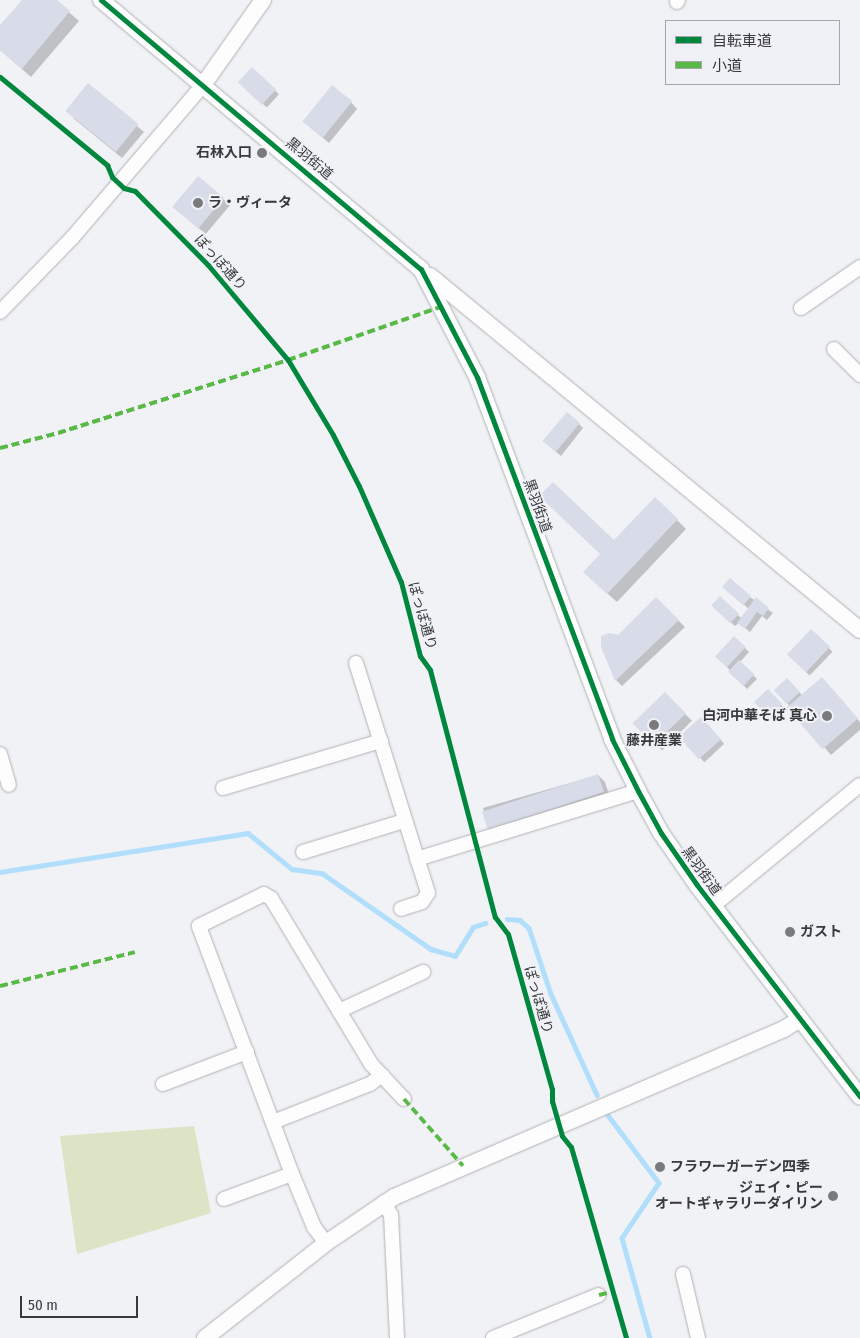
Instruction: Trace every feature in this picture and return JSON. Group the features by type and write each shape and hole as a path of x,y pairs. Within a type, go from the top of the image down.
{"street":[{"name":"黒羽街道","path":"101,0 421,269 477,377 606,721 638,791 660,833 713,906 860,1096"},
{"path":"0,312 72,238 203,84 263,0"},
{"path":"801,308 860,267"},
{"path":"421,269 859,628"},
{"path":"834,349 860,375"},
{"path":"356,663 428,893 426,898 401,908"},
{"path":"223,788 381,741"},
{"path":"0,756 9,785"},
{"path":"713,906 860,784"},
{"path":"417,859 638,791"},
{"path":"303,852 404,821"},
{"path":"326,1243 314,1227 292,1174 199,926 264,894 271,898 371,1064 404,1099"},
{"path":"339,1011 423,972"},
{"path":"205,1338 326,1243 384,1202 463,1166 784,1029 800,1019"},
{"path":"163,1084 246,1052"},
{"path":"273,1122 370,1084 382,1075"},
{"path":"224,1198 292,1174"},
{"path":"384,1202 391,1215 398,1338"},
{"path":"683,1274 698,1338"},
{"path":"493,1338 599,1295"}],"green space":[{"path":"194,1126 211,1213 77,1254 60,1136"}],"building":[{"path":"22,0 57,0 70,11 22,69 0,50 0,25"},
{"path":"252,67 276,90 262,105 238,82"},
{"path":"88,83 139,124 116,152 65,111"},
{"path":"332,85 352,101 323,138 302,122"},
{"name":"ラ・ヴィータ","path":"198,176 224,198 198,228 172,207"},
{"path":"567,412 580,423 556,452 543,441"},
{"path":"553,482 614,540 655,497 678,519 607,594 583,572 600,554 539,496"},
{"path":"730,578 751,596 743,605 722,587"},
{"path":"720,596 739,614 730,623 711,606"},
{"path":"656,597 679,620 615,681 601,647 601,636 609,633 618,635"},
{"path":"756,597 769,608 763,616 757,612 745,629 737,623"},
{"path":"811,629 830,647 806,672 787,655"},
{"path":"734,636 746,647 727,667 715,656"},
{"path":"739,660 754,674 743,686 728,672"},
{"path":"822,677 858,719 823,749 787,708"},
{"path":"787,678 800,692 787,704 774,690"},
{"path":"768,689 782,704 768,717 754,702"},
{"path":"665,692 686,714 653,745 633,723"},
{"path":"701,717 721,739 699,759 679,737"},
{"path":"598,774 604,792 488,830 482,812"}],"waterway":[{"path":"0,872 248,833 292,869 322,873 431,949 455,956 473,927 485,923"},
{"path":"507,919 520,920 529,928 551,994 597,1095"},
{"path":"608,1115 659,1183 622,1238 650,1338"}],"marked path":[{"path":"0,448 58,433 288,360 443,306"},
{"path":"0,986 135,952"},
{"path":"404,1099 463,1166"},
{"path":"599,1295 611,1292"}],"cycle path":[{"path":"101,0 421,269 477,377 612,739 638,791 661,833 697,885 860,1097"},
{"name":"ぽっぽ通り","path":"0,77 107,165 112,177 124,188 135,191 208,265 288,360 333,435 359,486 401,582 420,656 430,670 495,917 508,934 552,1089 552,1101 562,1136 571,1147 626,1338"}],"place":[{"name":"石林入口","path":"262,153"},
{"name":"ラ・ヴィータ","path":"198,203"},
{"name":"白河中華そば 真心","path":"827,716"},
{"name":"藤井産業","path":"654,725"},
{"name":"ガスト","path":"790,932"},
{"name":"フラワーガーデン四季","path":"660,1167"},
{"name":"ジェイ・ピー オートギャラリーダイリン","path":"833,1196"}]}
